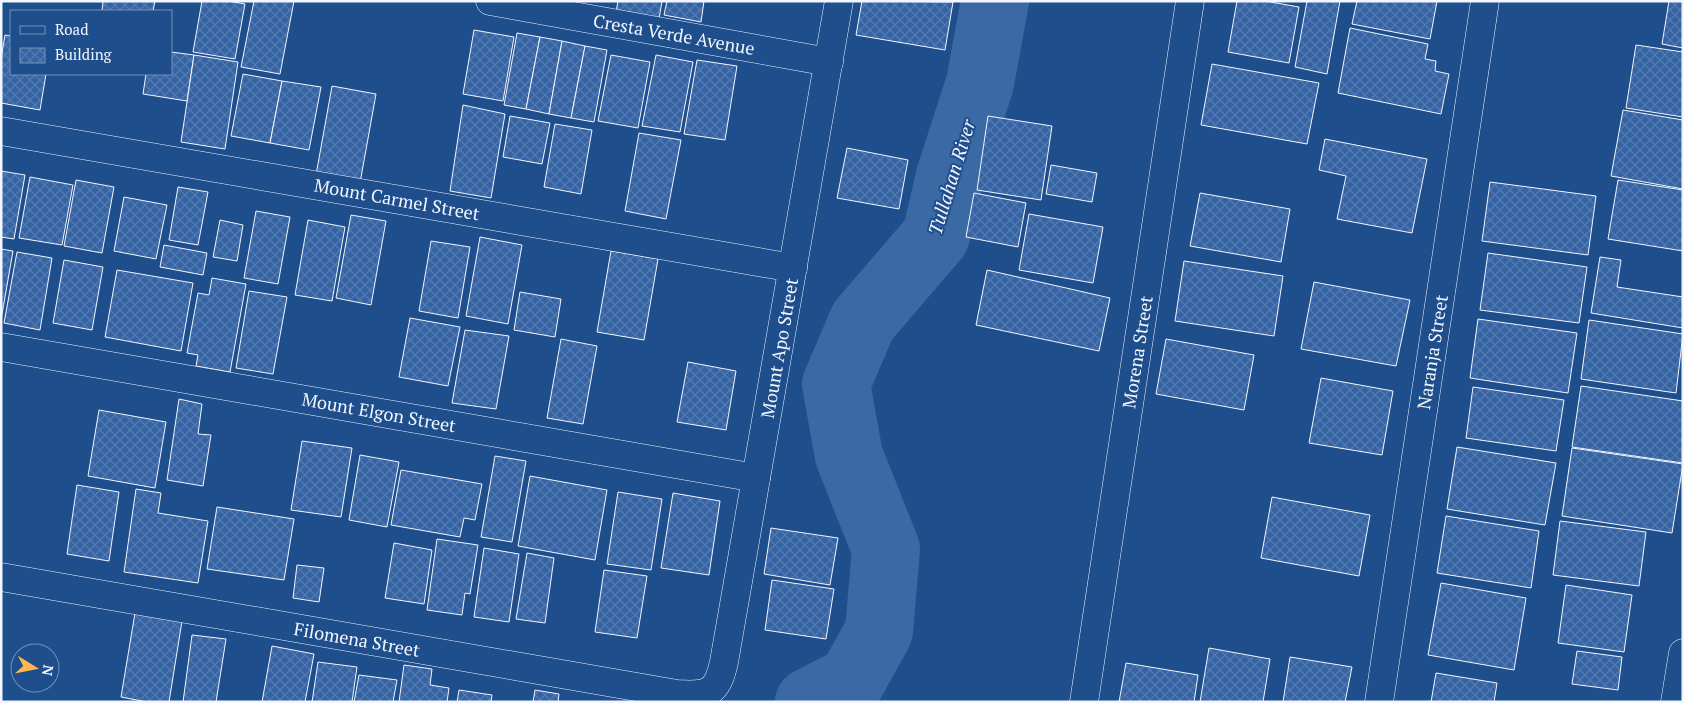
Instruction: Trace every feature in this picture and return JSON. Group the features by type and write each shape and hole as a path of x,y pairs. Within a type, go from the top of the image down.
{"street":[{"name":"Cresta Verde Avenue","path":"490,1 829,62"},
{"name":"Mount Apo Street","path":"712,691 720,679 724,662 839,1"},
{"name":"Morena Street","path":"1084,702 1190,1"},
{"name":"Naranja Street","path":"1379,702 1485,1"},
{"name":"Mount Carmel Street","path":"1,131 793,268"},
{"name":"Mount Elgon Street","path":"1,347 756,478"},
{"name":"Filomena Street","path":"1,576 678,694 697,696 712,691"},
{"path":"1675,702 1683,653"}],"building":[{"path":"103,1 155,1 153,10 102,10"},
{"path":"202,1 228,1 245,4 235,59 193,52"},
{"path":"254,1 294,1 280,74 241,67"},
{"path":"618,1 662,1 658,25 615,18"},
{"path":"667,1 704,1 701,22 664,15"},
{"path":"862,1 953,2 945,50 856,35"},
{"path":"1237,1 1265,1 1299,7 1289,63 1228,52"},
{"path":"1307,1 1340,1 1327,74 1295,67"},
{"path":"1357,1 1437,1 1430,39 1352,24"},
{"path":"1669,1 1683,1 1683,48 1662,44"},
{"path":"1350,28 1428,44 1425,59 1436,61 1435,71 1449,74 1441,114 1338,93"},
{"path":"474,30 514,37 503,101 463,94"},
{"path":"517,33 540,37 526,109 504,105"},
{"path":"5,35 10,36 10,75 46,75 40,110 1,103 1,59"},
{"path":"540,37 562,41 549,114 526,109"},
{"path":"562,41 585,46 571,118 549,114"},
{"path":"1636,45 1683,52 1683,117 1626,108"},
{"path":"585,46 607,50 594,122 571,118"},
{"path":"172,52 194,55 187,101 143,94 146,75 172,75"},
{"path":"194,55 238,62 225,149 181,142"},
{"path":"611,55 650,62 638,128 598,121"},
{"path":"656,55 693,62 680,132 642,126"},
{"path":"697,60 737,66 725,140 684,134"},
{"path":"1212,64 1319,83 1307,144 1201,125"},
{"path":"243,74 282,81 270,143 231,136"},
{"path":"282,81 321,87 309,150 270,143"},
{"path":"332,86 376,94 360,183 316,175"},
{"path":"463,105 505,114 491,198 450,191"},
{"path":"1623,110 1683,120 1683,189 1611,176"},
{"path":"510,116 550,123 542,164 503,157"},
{"path":"988,116 1052,126 1041,200 977,190"},
{"path":"555,124 592,130 581,194 544,187"},
{"path":"639,133 681,140 666,219 625,211"},
{"path":"1325,139 1427,159 1412,233 1337,219 1346,176 1319,170"},
{"path":"847,148 908,160 899,209 837,198"},
{"path":"1051,165 1097,173 1092,202 1046,194"},
{"path":"1,171 25,175 14,239 1,237"},
{"path":"30,177 73,185 62,245 19,238"},
{"path":"76,180 114,187 102,253 64,246"},
{"path":"1618,180 1683,190 1683,251 1608,239"},
{"path":"1490,182 1596,196 1588,255 1482,241"},
{"path":"178,187 208,192 198,245 169,240"},
{"path":"974,193 1026,203 1018,247 966,237"},
{"path":"1200,193 1290,209 1281,262 1190,246"},
{"path":"124,197 167,205 156,259 114,251"},
{"path":"256,211 290,217 278,284 244,278"},
{"path":"1029,214 1103,227 1093,283 1019,270"},
{"path":"351,215 386,221 371,305 336,298"},
{"path":"220,220 243,225 237,261 213,257"},
{"path":"308,220 345,227 332,301 295,295"},
{"path":"480,237 522,245 508,324 466,316"},
{"path":"431,241 470,247 458,318 419,311"},
{"path":"164,245 207,253 203,275 160,267"},
{"path":"1,249 13,251 1,320"},
{"path":"611,251 658,259 644,340 597,332"},
{"path":"17,252 52,258 40,330 4,323"},
{"path":"1488,253 1587,267 1579,323 1480,310"},
{"path":"1600,257 1621,260 1617,287 1683,297 1683,328 1591,313"},
{"path":"64,260 103,267 92,330 53,323"},
{"path":"1184,261 1283,276 1274,336 1175,321"},
{"path":"117,270 193,283 181,351 105,337"},
{"path":"987,270 1110,298 1099,351 976,325"},
{"path":"212,278 246,284 230,372 196,366 198,355 187,353 198,293 209,295"},
{"path":"1314,282 1410,300 1396,366 1301,349"},
{"path":"249,291 287,297 273,374 236,368"},
{"path":"520,292 561,299 555,337 514,330"},
{"path":"410,318 460,327 448,386 399,377"},
{"path":"1478,319 1577,333 1568,393 1470,378"},
{"path":"1589,320 1683,334 1676,393 1581,379"},
{"path":"465,330 509,336 496,409 452,403"},
{"path":"561,339 597,346 583,424 547,418"},
{"path":"1166,339 1254,355 1244,410 1156,394"},
{"path":"688,362 736,371 726,430 677,422"},
{"path":"1321,378 1393,391 1382,455 1309,443"},
{"path":"1581,386 1683,401 1683,463 1572,447"},
{"path":"1473,387 1564,400 1556,451 1466,438"},
{"path":"179,399 202,404 198,434 211,435 203,486 167,480"},
{"path":"99,410 166,422 155,488 88,476"},
{"path":"302,441 352,448 341,517 291,510"},
{"path":"1457,447 1556,463 1545,525 1447,509"},
{"path":"1572,448 1683,464 1672,533 1562,516"},
{"path":"360,455 399,462 387,527 349,520"},
{"path":"495,456 526,461 512,542 481,537"},
{"path":"401,470 482,484 475,520 464,518 460,537 391,525"},
{"path":"530,476 607,490 595,560 518,546"},
{"path":"77,485 119,492 109,561 67,554"},
{"path":"136,489 161,493 158,513 208,521 198,583 124,572"},
{"path":"618,492 662,499 651,570 607,564"},
{"path":"673,493 720,501 709,575 661,568"},
{"path":"1272,497 1370,515 1359,576 1261,558"},
{"path":"217,507 294,519 284,580 207,569"},
{"path":"1446,516 1539,531 1531,588 1437,573"},
{"path":"1560,521 1646,532 1639,586 1553,575"},
{"path":"771,528 838,538 830,585 764,574"},
{"path":"437,539 478,545 470,594 465,593 462,615 427,610"},
{"path":"394,543 432,550 424,604 385,598"},
{"path":"484,548 519,554 509,622 474,617"},
{"path":"527,553 554,558 545,623 516,619"},
{"path":"297,565 324,568 319,602 293,598"},
{"path":"604,570 647,576 637,638 595,632"},
{"path":"772,580 834,589 826,639 765,630"},
{"path":"1441,583 1526,598 1514,670 1428,655"},
{"path":"1566,585 1632,595 1624,652 1558,643"},
{"path":"135,613 182,621 169,702 147,702 121,697"},
{"path":"192,635 226,639 216,702 183,702"},
{"path":"272,646 314,654 305,702 262,702"},
{"path":"1209,648 1270,659 1263,702 1200,702"},
{"path":"1577,651 1622,657 1618,690 1572,684"},
{"path":"1290,657 1352,667 1345,702 1283,702"},
{"path":"318,662 357,667 352,702 312,702"},
{"path":"1126,663 1198,675 1194,702 1119,702"},
{"path":"404,665 432,669 430,685 449,688 447,702 399,702"},
{"path":"1436,673 1497,683 1494,702 1431,702"},
{"path":"359,675 397,680 393,702 354,702"},
{"path":"459,690 492,695 491,702 457,702"},
{"path":"535,690 559,694 558,702 533,702"}],"waterway":[{"name":"Tullahan River","path":"809,702 852,680 879,631 886,549 849,456 836,384 863,321 936,236 950,176 980,83 995,1"}]}
